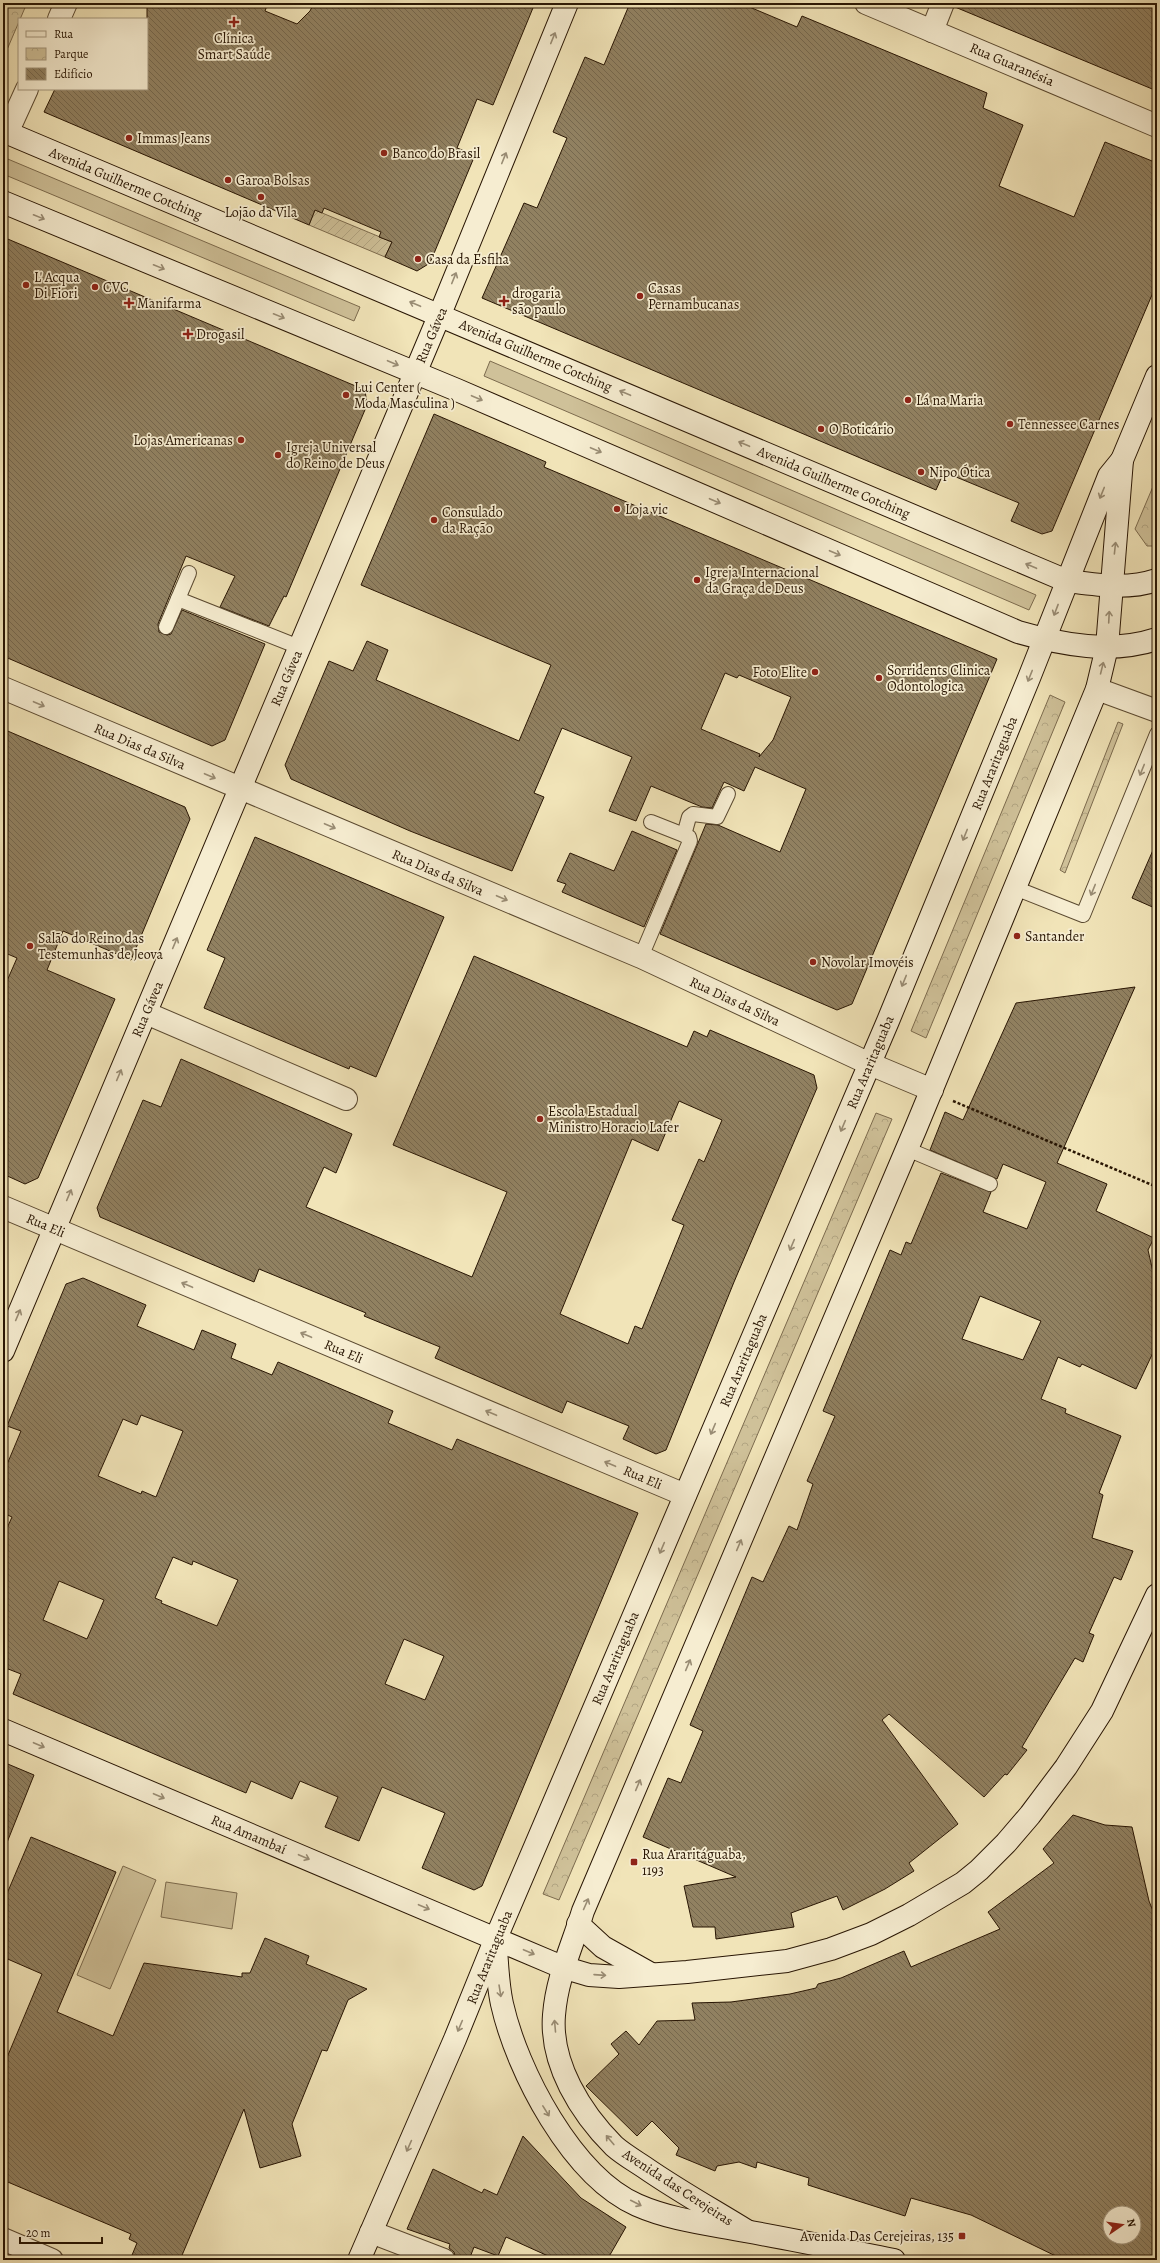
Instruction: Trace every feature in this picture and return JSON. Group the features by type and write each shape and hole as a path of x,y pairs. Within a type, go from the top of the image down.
{"main road":[{"path":"59,18 66,3"},
{"name":"Rua Gávea","path":"3,1351 440,314 567,3"},
{"name":"Rua Guaranésia","path":"866,3 1157,126"},
{"path":"932,31 943,3"},
{"path":"5,132 26,90"},
{"name":"Avenida Guilherme Cotching","path":"5,132 440,314 1067,582 1111,586 1140,585 1157,580"},
{"path":"3,202 415,372 1018,632 1045,639 1086,646 1107,647 1132,645 1157,639"},
{"name":"Rua Araritaguaba","path":"359,2260 455,2039 496,1938 870,1064 1045,639 1109,476 1122,460 1157,376"},
{"name":"Rua Araritaguaba","path":"562,1967 578,1924 932,1090 1097,689 1107,647 1122,460"},
{"name":"Rua Dias da Silva","path":"3,688 641,957 870,1064 932,1090"},
{"path":"1097,689 1157,711"},
{"path":"146,1013 346,1098"},
{"name":"Rua Eli","path":"3,1207 685,1495"},
{"name":"Rua Amambaí","path":"3,1730 562,1967 589,1975 619,1977 687,1972 787,1961 831,1949 871,1934 909,1914 974,1874 1011,1838 1066,1767 1102,1711 1157,1595"},
{"path":"578,1924 603,1947 651,1974"},
{"name":"Avenida das Cerejeiras","path":"496,1938 498,1979 502,2005 521,2061 544,2108 573,2151 602,2183 636,2204 672,2218 894,2260"},
{"name":"Avenida das Cerejeiras","path":"562,1967 554,2016 557,2048 565,2076 586,2112 615,2147 656,2175 747,2231"},
{"path":"371,2232 444,2260"},
{"path":"3,2239 52,2260"}],"lane":[{"path":"166,627 189,572"},
{"path":"178,599 299,647"},
{"path":"1016,888 1083,914 1157,734"},
{"path":"684,835 689,818 693,814 717,817 728,794"},
{"path":"641,957 690,842 689,837 652,822"},
{"path":"907,1149 990,1184"}],"path":[{"path":"932,1090 957,1103 1157,1187"}],"green space":[{"path":"3,3 27,3 21,18 18,18 18,24 3,59"},
{"path":"3,157 360,307 354,321 3,174"},
{"path":"315,210 392,242 385,257 309,225"},
{"path":"490,361 1036,595 1029,610 484,376"},
{"path":"1157,477 1157,546 1147,546 1135,529"},
{"path":"1050,695 1065,702 926,1038 911,1031"},
{"path":"1118,722 1123,724 1065,873 1060,870"},
{"path":"876,1113 892,1119 559,1900 543,1894"},
{"path":"123,1866 156,1880 110,1989 77,1975"},
{"path":"166,1882 237,1893 232,1929 161,1917"}],"building":[{"path":"147,3 268,3 265,11 297,24 310,11 314,3 535,3 493,105 477,99 457,148 475,155 430,263 417,271 385,257 392,242 379,237 381,232 324,208 322,213 315,210 309,225 44,112 55,90 148,90"},
{"path":"630,3 740,3 797,27 802,16 987,93 983,108 1023,125 999,186 1074,217 1105,142 1157,163 1157,283 1052,531 1042,534 1011,521 1019,503 944,472 936,490 482,298 524,203 537,208 567,138 553,132 585,57 604,65"},
{"path":"955,3 1157,3 1157,91 955,7"},
{"path":"3,237 365,390 367,405 286,597 284,596 269,626 220,607 235,576 186,556 158,624 159,632 167,635 171,634 182,610 265,644 225,740 212,746 3,656"},
{"path":"434,414 546,462 544,467 997,659 852,1004 837,1010 660,934 706,824 718,825 780,852 806,789 755,767 744,791 724,782 712,808 702,807 651,786 636,821 609,811 632,757 562,728 534,793 544,797 512,871 410,831 291,779 285,765 329,661 353,671 367,641 388,650 376,680 519,741 551,665 361,585","holes":["725,673 737,678 739,675 791,697 773,740 759,757 760,754 701,729"]},
{"path":"3,729 185,807 190,819 131,960 63,931 47,970 115,999 38,1178 25,1184 3,1174 3,990 17,958 3,952"},
{"path":"632,831 677,850 644,927 562,892 566,884 557,881 570,853 614,871"},
{"path":"255,837 444,917 376,1077 350,1066 349,1069 204,1008 225,958 207,950"},
{"path":"1157,841 1157,909 1132,898"},
{"path":"474,956 687,1047 694,1031 707,1037 710,1030 814,1075 817,1088 734,1282 666,1450 656,1454 623,1439 629,1426 567,1401 562,1413 435,1358 440,1347 364,1316 366,1313 259,1269 254,1282 100,1217 97,1208 143,1100 161,1107 181,1059 352,1134 336,1173 324,1167 306,1207 472,1277 507,1192 393,1145","holes":["679,1101 722,1120 704,1162 699,1159 672,1220 684,1225 642,1329 635,1326 628,1344 560,1314 632,1139 658,1151"]},
{"path":"1135,987 1057,1163 1107,1184 1096,1211 1154,1238 1148,1250 1153,1272 1157,1274 1157,1344 1136,1389 1082,1364 1080,1367 1058,1357 1041,1399 1066,1409 1065,1413 1121,1436 1099,1493 1103,1495 1092,1538 1133,1551 1121,1580 1114,1577 1089,1633 1094,1635 1083,1662 1075,1658 1022,1747 1027,1750 1007,1775 1005,1774 984,1797 889,1714 882,1720 958,1824 909,1863 914,1871 885,1889 843,1910 837,1896 791,1913 794,1927 716,1939 715,1927 693,1927 684,1886 736,1877 643,1837 668,1778 681,1783 703,1731 690,1725 752,1577 763,1582 789,1526 797,1530 813,1484 807,1481 835,1416 823,1411 890,1250 901,1255 906,1242 911,1244 941,1173 991,1192 983,1212 1027,1229 1046,1182 1003,1164 997,1179 930,1150 945,1112 963,1120 1016,1003","holes":["980,1296 1041,1321 1023,1360 962,1339"]},
{"path":"83,1278 146,1305 137,1326 194,1350 202,1330 236,1344 231,1358 272,1375 278,1362 393,1411 388,1423 452,1450 457,1439 638,1513 482,1886 474,1890 422,1868 445,1813 382,1787 359,1841 325,1827 338,1797 300,1781 292,1799 251,1781 246,1793 13,1694 21,1674 3,1667 3,1537 12,1517 3,1513 3,1474 21,1431 7,1426 66,1284","holes":["141,1415 183,1431 156,1497 142,1491 141,1494 98,1476 123,1419 137,1425","173,1557 192,1565 193,1561 238,1580 217,1626 161,1603 162,1601 155,1598","59,1581 104,1600 87,1639 43,1620","404,1639 444,1656 425,1700 385,1684"]},
{"path":"3,1762 34,1775 4,1850 3,1850"},
{"path":"1073,1815 1105,1825 1132,1827 1149,1901 1157,1921 1157,2260 1064,2260 971,2215 911,2198 905,2216 808,2185 809,2178 757,2162 756,2168 739,2162 717,2166 715,2171 676,2155 679,2148 652,2121 637,2136 586,2086 619,2054 611,2044 626,2031 639,2045 657,2021 695,2020 692,2003 731,2002 790,1994 816,1988 818,1984 841,1978 904,1951 911,1967 1000,1929 988,1912 1054,1863 1043,1849"},
{"path":"31,1837 116,1872 57,2012 113,2036 144,1963 242,1977 242,1973 250,1973 265,1938 309,1956 306,1964 367,1989 348,2000 327,2051 322,2050 292,2124 301,2156 260,2168 244,2109 180,2260 130,2260 137,2243 129,2239 131,2234 3,2180 3,2067 42,1974 3,1957 3,1903"},
{"path":"523,2136 581,2198 626,2227 607,2260 557,2260 506,2237 498,2256 474,2247 469,2260 456,2260 454,2252 449,2248 450,2244 407,2229 433,2169 482,2193 484,2189 497,2195"}],"place":[{"name":"Clínica Smart Saúde","path":"234,22"},
{"name":"Immas Jeans","path":"129,138"},
{"name":"Banco do Brasil","path":"384,153"},
{"name":"Garoa Bolsas","path":"228,180"},
{"name":"Lojão da Vila","path":"261,197"},
{"name":"Casa da Esfiha","path":"418,259"},
{"name":"L' Acqua Di Fiori","path":"26,285"},
{"name":"CVC","path":"95,287"},
{"name":"Casas Pernambucanas","path":"640,296"},
{"name":"drogaria são paulo","path":"504,301"},
{"name":"Manifarma","path":"129,303"},
{"name":"Drogasil","path":"188,334"},
{"name":"Lui Center ( Moda Masculina )","path":"346,395"},
{"name":"Lá na Maria","path":"908,400"},
{"name":"Tennessee Carnes","path":"1010,424"},
{"name":"O Boticário","path":"821,429"},
{"name":"Lojas Americanas","path":"241,440"},
{"name":"Igreja Universal do Reino de Deus","path":"278,455"},
{"name":"Nipo Ótica","path":"921,472"},
{"name":"Loja vic","path":"617,509"},
{"name":"Consulado da Ração","path":"434,520"},
{"name":"Igreja Internacional da Graça de Deus","path":"697,580"},
{"name":"Foto Elite","path":"815,672"},
{"name":"Sorridents Clinica Odontologica","path":"879,678"},
{"name":"Santander","path":"1017,936"},
{"name":"Salão do Reino das Testemunhas de Jeova","path":"30,946"},
{"name":"Novolar Imovéis","path":"813,962"},
{"name":"Escola Estadual Ministro Horacio Lafer","path":"540,1119"},
{"name":"Rua Araritáguaba, 1193","path":"634,1862"},
{"name":"Avenida Das Cerejeiras, 135","path":"962,2236"}]}
